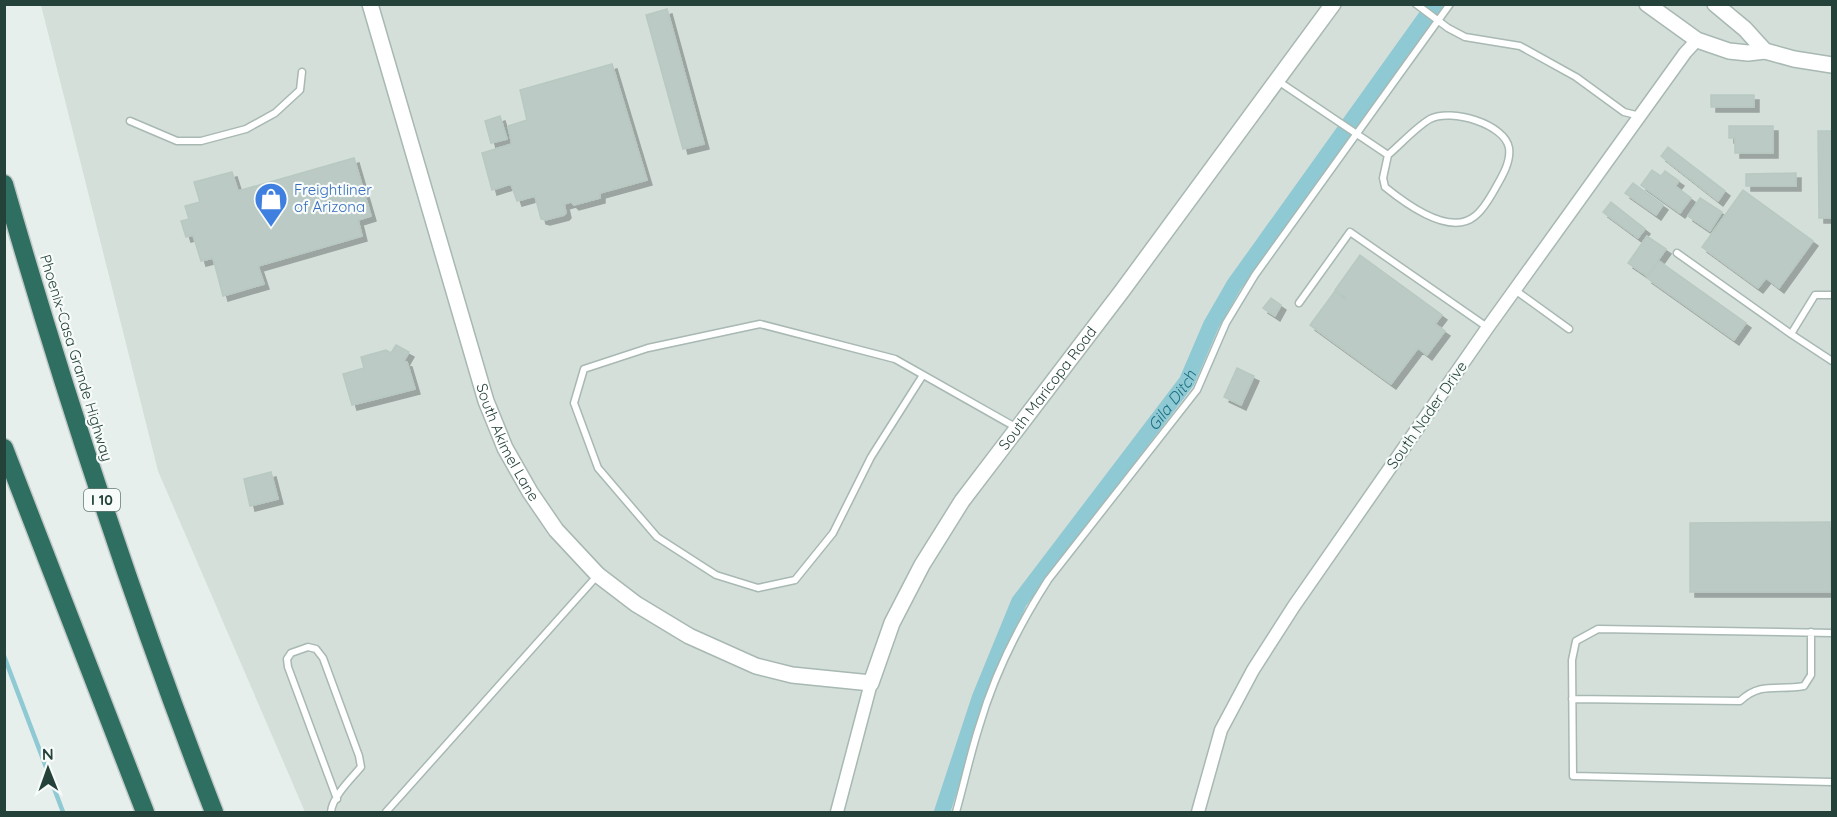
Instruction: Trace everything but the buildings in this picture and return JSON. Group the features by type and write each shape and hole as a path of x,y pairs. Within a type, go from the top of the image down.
{"highway":[{"name":"Phoenix-Casa Grande Highway","path":"4,184 104,507 153,652 214,813"},
{"path":"4,448 145,813"}],"street":[{"name":"South Akimel Lane","path":"370,4 486,401 505,448 530,492 556,530 598,575 636,604 689,636 756,666 792,675 871,683"},
{"name":"South Maricopa Road","path":"837,813 871,683 892,623 922,565 962,501 1334,4"},
{"path":"1647,4 1697,40 1729,51 1748,53 1765,51 1794,59 1833,65"},
{"path":"1714,4 1745,29 1765,51"},
{"name":"South Nader Drive","path":"1198,813 1221,730 1253,670 1294,606 1488,327 1697,40"}],"lane":[{"path":"957,813 979,725 1009,650 1034,602 1056,570 1197,390 1236,306 1255,275 1450,4"},
{"path":"1418,5 1448,28 1465,37 1520,46 1576,77 1624,111 1640,116"},
{"path":"130,121 177,141 201,141 246,129 275,113 300,90 302,72"},
{"path":"1278,81 1388,155"},
{"path":"1444,115 1464,115 1488,126 1504,138 1509,146 1509,157 1503,175 1476,216 1464,223 1452,224 1434,219 1385,187 1383,178 1388,155 1430,119 1444,115"},
{"path":"1299,303 1350,232 1488,327"},
{"path":"1677,253 1833,361"},
{"path":"1515,290 1569,328"},
{"path":"1791,334 1815,295 1833,295"},
{"path":"923,375 871,457 833,533 795,580 758,588 716,575 657,537 598,468 574,403 584,369 648,348 760,324 894,359 923,375 1018,428"},
{"path":"386,813 598,575"},
{"path":"1833,633 1598,629 1576,641 1572,660 1573,776 1833,782"},
{"path":"1572,699 1740,701 1749,693 1760,688 1804,686 1811,675 1811,632"},
{"path":"331,813 331,808 361,767 323,658 316,650 308,647 291,653 287,659 288,667 337,799"}],"shaded area":[{"path":"41,5 1832,5 1832,812 305,812 158,471"}],"waterway":[{"name":"Gila Ditch","path":"942,812 980,697 1019,602 1187,381 1211,325 1234,285 1435,4"},
{"path":"4,656 63,812"}],"place":[{"name":"Freightliner of Arizona","path":"271,228"}]}
